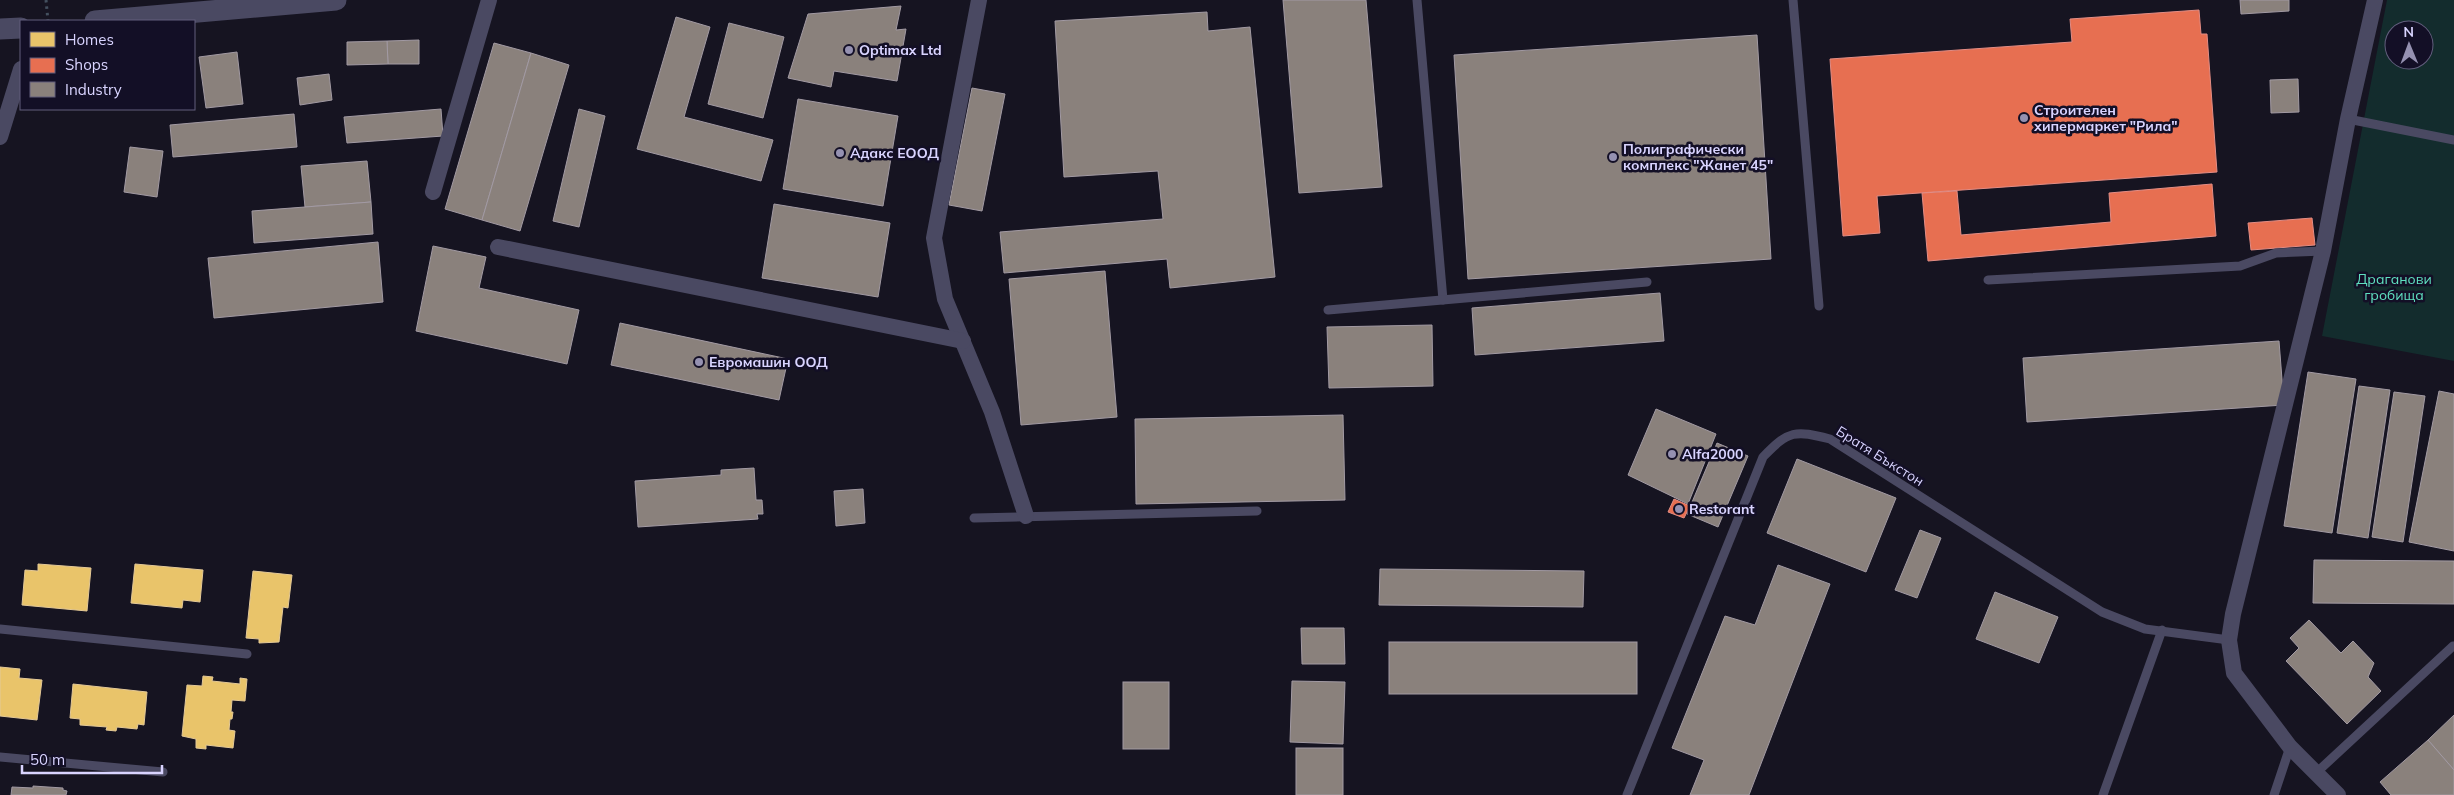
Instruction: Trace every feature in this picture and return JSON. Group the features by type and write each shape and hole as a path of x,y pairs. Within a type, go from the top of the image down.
{"street":[{"path":"103,20 229,5 336,0"},
{"path":"433,192 489,0"},
{"path":"979,0 934,238 945,299 992,412 1026,516"},
{"path":"2338,795 2290,747 2234,673 2229,640 2233,614 2323,251 2348,120 2375,0"},
{"path":"0,29 20,28"},
{"path":"0,137 20,72"},
{"path":"498,247 963,341"}],"lane":[{"path":"1417,0 1443,300"},
{"path":"1793,0 1819,306"},
{"path":"2348,120 2454,140"},
{"path":"1988,280 2240,266 2276,254 2323,251"},
{"path":"1328,310 1647,282"},
{"name":"Братя Бъкстон","path":"1628,795 1763,457 1779,440 1802,432 1830,439 2102,612 2145,629 2229,640"},
{"path":"974,518 1257,511"},
{"path":"0,629 247,654"},
{"path":"2103,795 2162,630"},
{"path":"2316,773 2453,646"},
{"path":"2274,795 2290,747"},
{"path":"0,757 163,772"}],"path":[{"path":"46,0 48,20"}],"green space":[{"name":"Драганови гробища","path":"2387,0 2454,0 2454,361 2322,336"}],"building: Homes":[{"path":"38,564 91,568 87,611 22,605 25,570 38,571"},
{"path":"135,564 203,570 200,602 183,600 182,608 131,603"},
{"path":"253,571 292,575 288,608 283,607 279,642 259,643 259,639 246,638"},
{"path":"0,667 20,669 19,678 42,680 37,720 0,716"},
{"path":"203,676 213,677 212,681 240,684 240,678 247,679 245,701 232,700 231,712 233,712 229,730 235,731 233,748 206,745 206,749 196,748 196,739 182,736 187,685 202,686"},
{"path":"73,684 147,692 144,725 138,724 137,729 117,727 116,731 106,730 107,727 80,725 80,719 70,718"}],"building: Shops":[{"name":"Строителен хипермаркет \"Рила\"","path":"2199,10 2201,34 2207,34 2217,172 1877,196 1880,233 1843,236 1830,59 2072,42 2070,19"},
{"path":"2212,184 2216,236 1928,261 1922,193 1957,191 1961,235 2111,222 2109,193"},
{"path":"2312,218 2315,245 2251,250 2248,223"},
{"name":"Restorant","path":"1674,499 1690,506 1684,518 1668,512"}],"building: Industry":[{"path":"1283,0 1366,0 1382,187 1299,193"},
{"path":"2240,0 2289,0 2289,11 2241,14"},
{"name":"Optimax Ltd","path":"901,6 896,30 906,29 897,81 834,71 831,87 788,78 808,14"},
{"path":"1207,12 1208,31 1250,27 1275,277 1170,288 1167,259 1004,273 1000,232 1163,219 1158,171 1064,177 1055,21"},
{"path":"676,17 710,27 684,117 773,140 761,181 637,149"},
{"path":"729,23 784,37 763,118 708,104"},
{"name":"Полиграфически комплекс \"Жанет 45\"","path":"1757,35 1771,259 1468,279 1454,55"},
{"path":"419,40 419,64 388,64 387,41"},
{"path":"387,41 388,64 347,65 347,42"},
{"path":"494,43 531,53 482,220 445,209"},
{"path":"237,52 243,104 206,108 199,57"},
{"path":"531,53 569,65 520,231 482,220"},
{"path":"329,74 332,100 300,105 297,78"},
{"path":"2298,79 2299,112 2271,113 2270,80"},
{"path":"972,88 1005,94 982,211 949,205"},
{"name":"Адакс ЕООД","path":"798,99 898,116 883,206 783,189"},
{"path":"441,109 443,136 347,143 344,117"},
{"path":"579,109 605,116 579,227 553,221"},
{"path":"294,114 297,147 173,157 170,125"},
{"path":"130,147 163,151 157,197 124,192"},
{"path":"367,161 371,202 305,207 301,166"},
{"path":"371,202 373,234 254,243 252,211"},
{"path":"774,204 890,223 878,297 762,278"},
{"path":"378,242 383,302 214,318 208,258"},
{"path":"433,246 486,257 479,288 579,310 567,364 416,331"},
{"path":"1105,271 1117,417 1021,425 1009,279"},
{"path":"1660,293 1664,341 1475,355 1472,308"},
{"name":"Евромашин ООД","path":"620,323 788,359 779,400 611,365"},
{"path":"1432,325 1433,386 1329,388 1327,327"},
{"path":"2279,341 2284,405 2027,422 2023,358"},
{"path":"2308,372 2356,379 2332,533 2284,526"},
{"path":"2359,386 2390,390 2368,538 2337,533"},
{"path":"2439,391 2454,394 2454,551 2409,542"},
{"path":"2394,392 2425,396 2403,542 2372,537"},
{"name":"Alfa2000","path":"1656,409 1716,434 1688,504 1628,475"},
{"path":"1343,415 1345,500 1136,504 1135,419"},
{"path":"1717,443 1748,456 1718,527 1687,514"},
{"path":"1797,459 1896,498 1866,572 1767,533"},
{"path":"754,468 756,500 762,500 763,514 757,514 758,519 638,527 635,481 721,475 721,470"},
{"path":"863,489 865,523 836,526 834,491"},
{"path":"1920,530 1941,538 1917,598 1895,590"},
{"path":"2314,560 2454,561 2454,604 2313,603"},
{"path":"1778,565 1830,584 1749,795 1690,795 1704,760 1672,748 1725,616 1755,625"},
{"path":"1380,569 1584,571 1583,607 1379,605"},
{"path":"1995,592 2058,617 2039,663 1976,639"},
{"path":"2309,620 2341,653 2353,641 2374,663 2368,677 2381,691 2347,724 2286,661 2299,648 2290,638"},
{"path":"1301,628 1344,628 1345,664 1302,664"},
{"path":"1389,642 1637,642 1637,694 1389,694"},
{"path":"1292,681 1345,682 1343,744 1290,742"},
{"path":"1123,682 1169,682 1169,749 1123,749"},
{"path":"2454,715 2454,770 2428,740"},
{"path":"2428,740 2454,770 2454,795 2391,795 2380,782"},
{"path":"1296,748 1343,748 1343,795 1296,795"},
{"path":"33,786 63,788 63,790 67,791 66,795 11,795 12,787 33,788"}],"place":[{"name":"Optimax Ltd","path":"849,50"},
{"name":"Строителен хипермаркет \"Рила\"","path":"2024,118"},
{"name":"Адакс ЕООД","path":"840,153"},
{"name":"Полиграфически комплекс \"Жанет 45\"","path":"1613,157"},
{"name":"Евромашин ООД","path":"699,362"},
{"name":"Alfa2000","path":"1672,454"},
{"name":"Restorant","path":"1679,509"}]}
